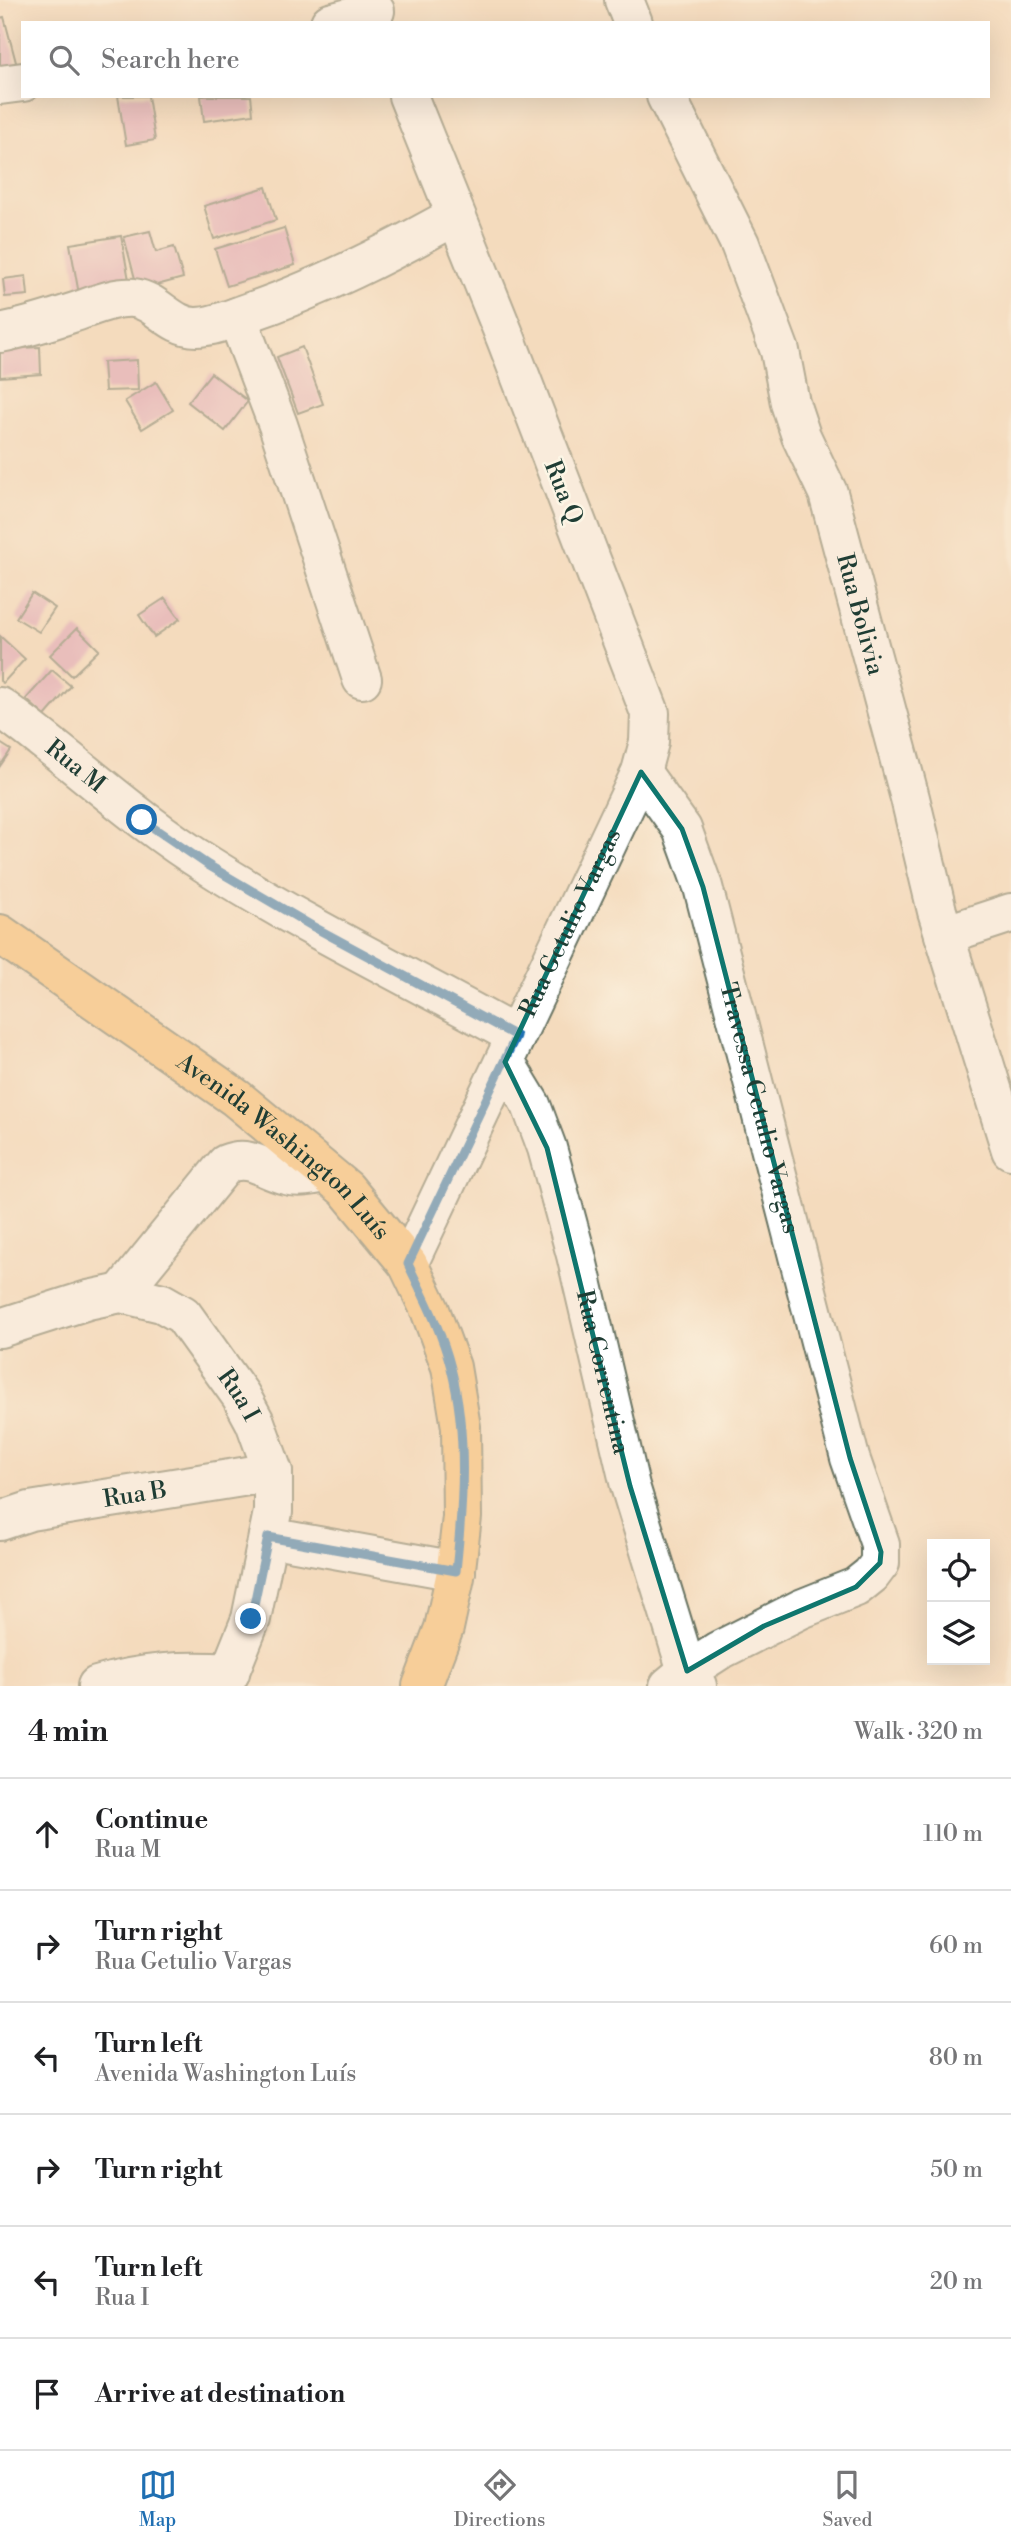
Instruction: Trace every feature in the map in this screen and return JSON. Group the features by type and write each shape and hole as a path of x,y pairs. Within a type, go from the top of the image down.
{"main road":[{"name":"Avenida Washington Luís","path":"0,934 236,1098 346,1189 408,1264 430,1310 451,1367 461,1427 462,1517 456,1571 444,1628 424,1686"}],"street":[{"path":"624,0 631,21"},
{"path":"338,21 375,11"},
{"path":"0,85 21,82"},
{"path":"0,332 27,327 120,299 136,298 180,325 196,327 237,317 280,303 358,267 455,216 409,98"},
{"name":"Rua Bolivia","path":"667,98 740,244 780,351 790,403 801,436 828,493 849,564 944,935 1011,1150"},
{"name":"Rua Q","path":"455,216 506,339 557,477 645,698 650,713 649,742 641,772"},
{"path":"237,317 278,425 362,679"},
{"name":"Rua M","path":"0,707 51,744 142,820 208,865 511,1049"},
{"name":"Rua Getulio Vargas","path":"408,1264 641,772"},
{"name":"Travessa Getulio Vargas","path":"641,772 682,829 703,887 850,1458 880,1544 880,1563 871,1575 856,1587 764,1626 684,1681"},
{"path":"944,935 1011,913"},
{"name":"Rua Correntina","path":"511,1049 547,1148 576,1255 630,1486 684,1681"},
{"path":"121,1293 226,1164 250,1160 285,1175 299,1177 326,1172"},
{"name":"Rua I","path":"0,1328 88,1300 121,1293 162,1303 183,1315 241,1396 255,1422 273,1472 273,1512 251,1619 227,1680"},
{"name":"Rua B","path":"0,1521 30,1511 273,1472"},
{"path":"268,1537 456,1571"},
{"path":"97,1686 156,1672 189,1671 227,1680"}],"highlighted area":[{"path":"641,772 682,829 703,887 850,1458 881,1552 880,1563 856,1587 764,1626 687,1671 630,1486 547,1148 505,1062"}],"building":[{"path":"4,17 17,66 0,70 0,18"},
{"path":"118,98 148,98 155,140 126,145"},
{"path":"201,98 251,98 253,114 204,121"},
{"path":"266,187 276,220 214,239 204,206"},
{"path":"284,228 295,265 227,286 215,249"},
{"path":"150,231 156,252 174,247 183,278 138,290 124,237"},
{"path":"121,236 131,291 80,300 70,244"},
{"path":"26,276 28,295 5,297 3,279"},
{"path":"40,347 41,374 0,377 0,349"},
{"path":"302,347 323,404 298,413 277,357"},
{"path":"137,360 138,390 105,391 103,362"},
{"path":"211,373 248,401 225,431 188,402"},
{"path":"156,382 173,410 142,429 125,401"},
{"path":"32,593 55,608 39,632 16,618"},
{"path":"165,598 180,619 154,637 139,615"},
{"path":"77,628 99,650 72,676 50,655"},
{"path":"0,636 25,659 3,683 0,681"},
{"path":"52,670 71,686 45,716 26,699"},
{"path":"0,743 11,750 0,766"}],"route":[{"path":"142,820 208,865 312,926 516,1036 408,1264 430,1310 451,1367 461,1427 462,1517 456,1571 268,1537 251,1619"}]}
